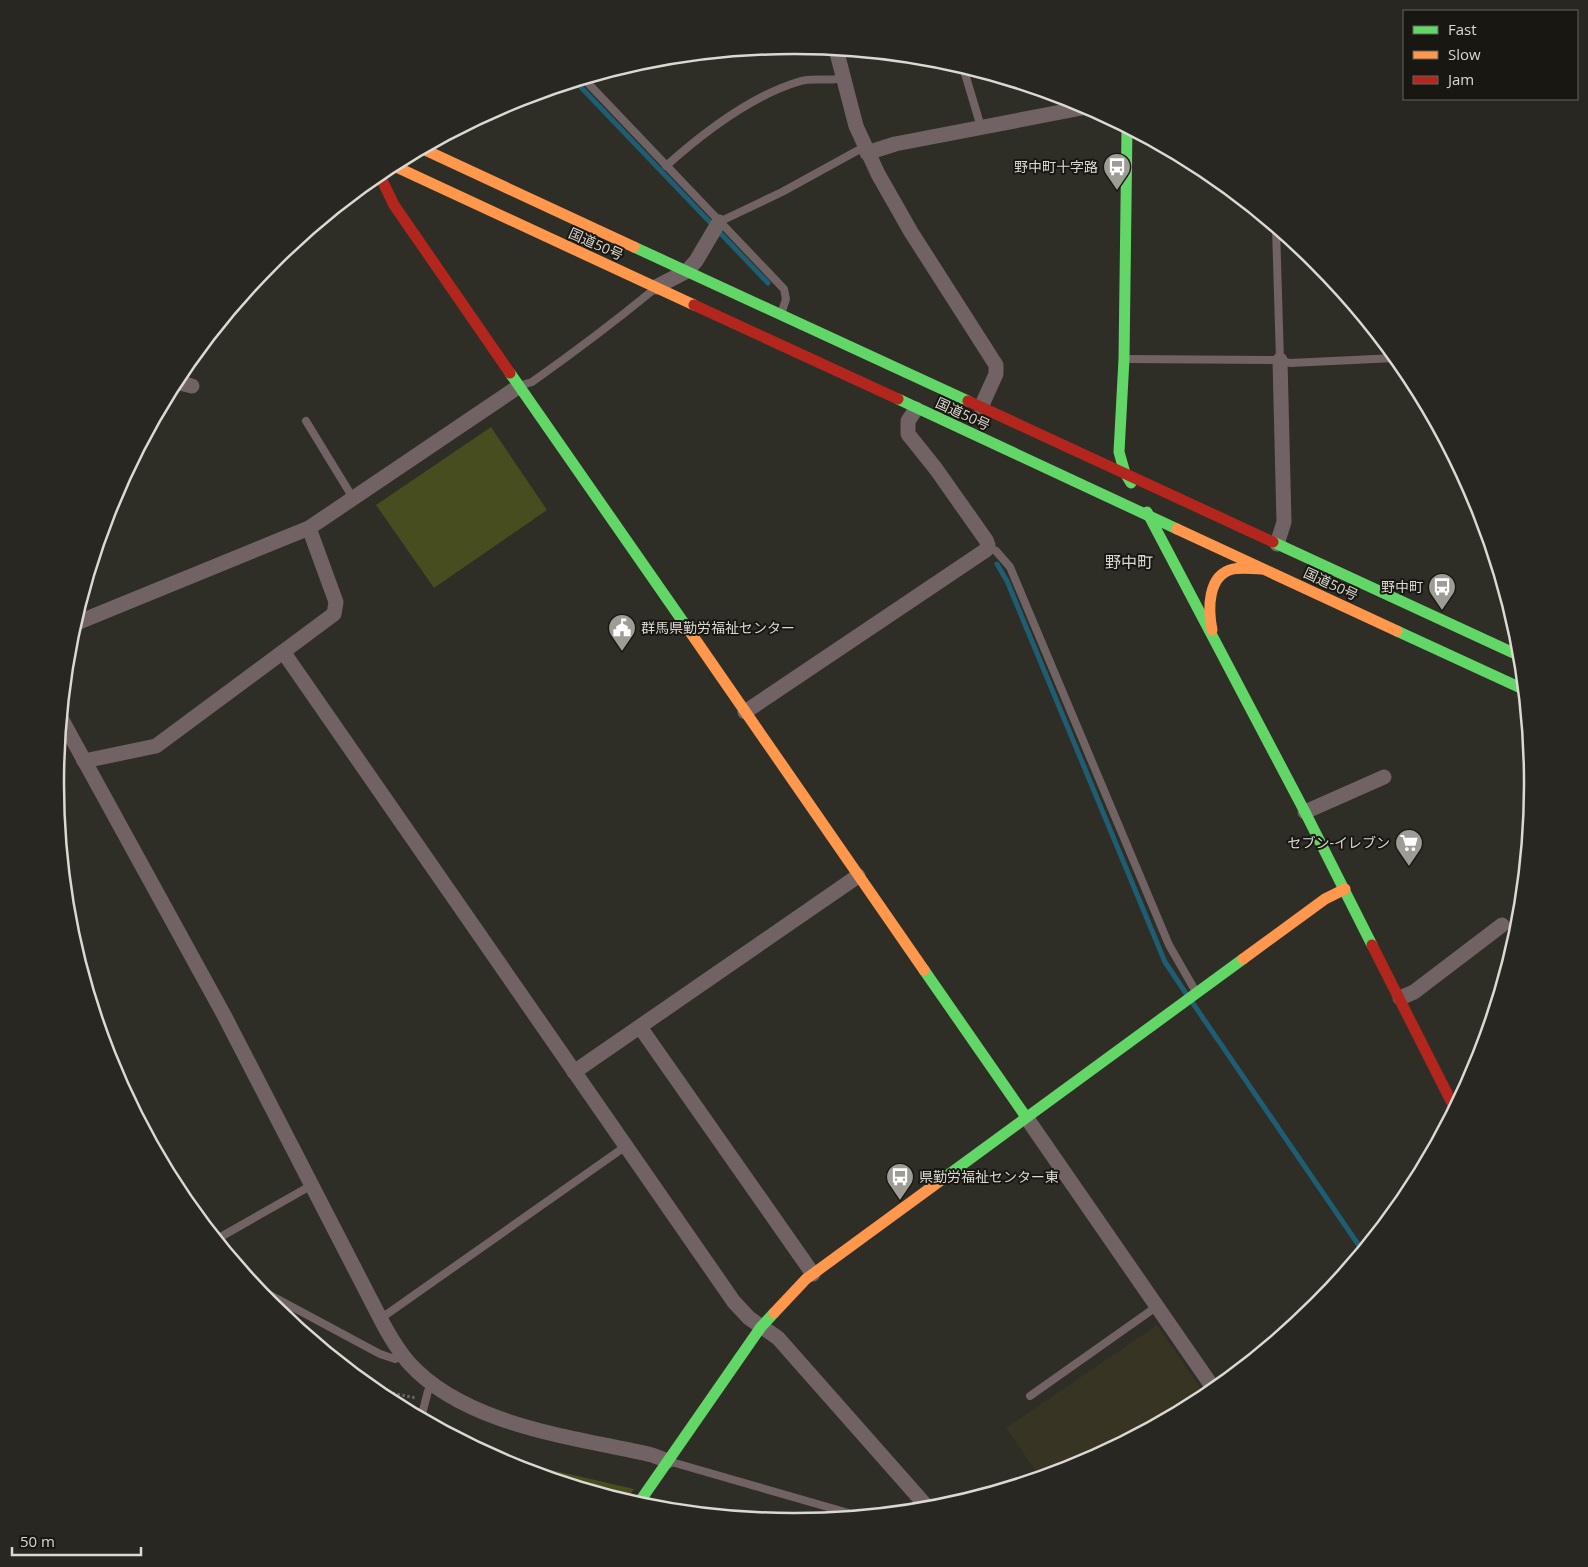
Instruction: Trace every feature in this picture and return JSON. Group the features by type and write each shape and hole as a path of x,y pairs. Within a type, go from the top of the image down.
{"main road":[{"path":"1127,134 1124,359 1119,452 1125,473 1150,516 1197,608 1212,632 1345,889 1451,1100"},
{"name":"国道50号","path":"429,152 1512,652"},
{"name":"国道50号","path":"401,169 1518,687"},
{"path":"383,182 394,205 518,387 1026,1117"},
{"path":"1212,632 1209,608 1211,596 1220,578 1230,570 1262,569"},
{"path":"643,1497 761,1326 813,1274 1197,992 1326,899 1345,889"}],"street":[{"path":"837,55 866,150 911,232 994,360 996,374 981,407"},
{"path":"866,150 1074,109"},
{"path":"656,287 687,271 696,262 719,222"},
{"path":"1277,544 1284,522 1280,360"},
{"path":"183,384 192,386"},
{"path":"83,620 308,528 518,387"},
{"path":"745,712 987,547 986,540 942,476 911,440 906,428 916,409"},
{"path":"84,761 156,746 328,619 337,607 308,528"},
{"path":"284,652 734,1302 778,1338 922,1501"},
{"path":"67,729 224,1015 380,1319 402,1355 433,1384 456,1399 488,1415 652,1455 668,1461"},
{"path":"1305,812 1384,777"},
{"path":"574,1072 858,876"},
{"path":"1400,998 1414,992 1502,925"},
{"path":"640,1027 813,1274"},
{"path":"1026,1117 1209,1383"}],"lane":[{"path":"965,75 981,127"},
{"path":"666,166 738,112 771,92 803,80 843,78"},
{"path":"588,84 784,289 786,299 781,315"},
{"path":"719,222 866,150"},
{"path":"1276,236 1280,360"},
{"path":"518,387 532,382 594,338 602,328 656,287"},
{"path":"1124,359 1280,360 1290,363 1387,358"},
{"path":"306,421 353,498"},
{"path":"987,547 996,551 1010,567 1169,945 1197,992"},
{"path":"380,1319 626,1146"},
{"path":"222,1236 312,1185"},
{"path":"277,1299 380,1354 395,1359 402,1355"},
{"path":"1030,1396 1156,1307"},
{"path":"423,1411 433,1384"},
{"path":"668,1461 844,1512"}],"path":[{"path":"393,1393 426,1400"}],"shaded area":[{"path":"1157,1325 1201,1389 1117,1438 1037,1472 1006,1428"}],"green space":[{"path":"491,427 547,510 434,588 376,505"},
{"path":"538,1467 634,1489 630,1494 559,1475"}],"waterway":[{"path":"580,86 768,283"},
{"path":"997,564 1007,581 1165,962 1187,995"},
{"path":"1192,1002 1359,1245"}],"traffic: fast":[{"path":"1127,134 1124,359 1119,452 1125,473 1131,483"},
{"path":"634,247 968,401"},
{"path":"510,373 686,626"},
{"path":"898,399 1177,529"},
{"path":"1147,512 1305,812 1372,945"},
{"path":"1273,542 1512,652"},
{"path":"1397,631 1518,687"},
{"path":"944,1178 1243,959"},
{"path":"924,970 1026,1117"},
{"path":"643,1497 761,1327 774,1313"}],"traffic: slow":[{"path":"429,152 634,247"},
{"path":"401,169 694,305"},
{"path":"1177,529 1397,631"},
{"path":"1212,630 1210,613 1211,594 1218,578 1233,569 1261,569"},
{"path":"686,626 924,970"},
{"path":"1243,959 1325,899 1345,889"},
{"path":"774,1313 806,1279 944,1178"}],"traffic: jam":[{"path":"383,182 394,205 510,373"},
{"path":"694,305 898,399"},
{"path":"968,401 1273,542"},
{"path":"1372,945 1451,1100"}],"place":[{"name":"野中町十字路","path":"1117,191"},
{"name":"野中町","path":"1442,611"},
{"name":"群馬県勤労福祉センター","path":"622,652"},
{"name":"セブン-イレブン","path":"1409,867"},
{"name":"県勤労福祉センター東","path":"900,1201"}],"district":[{"name":"野中町","path":"1129,562"}]}
